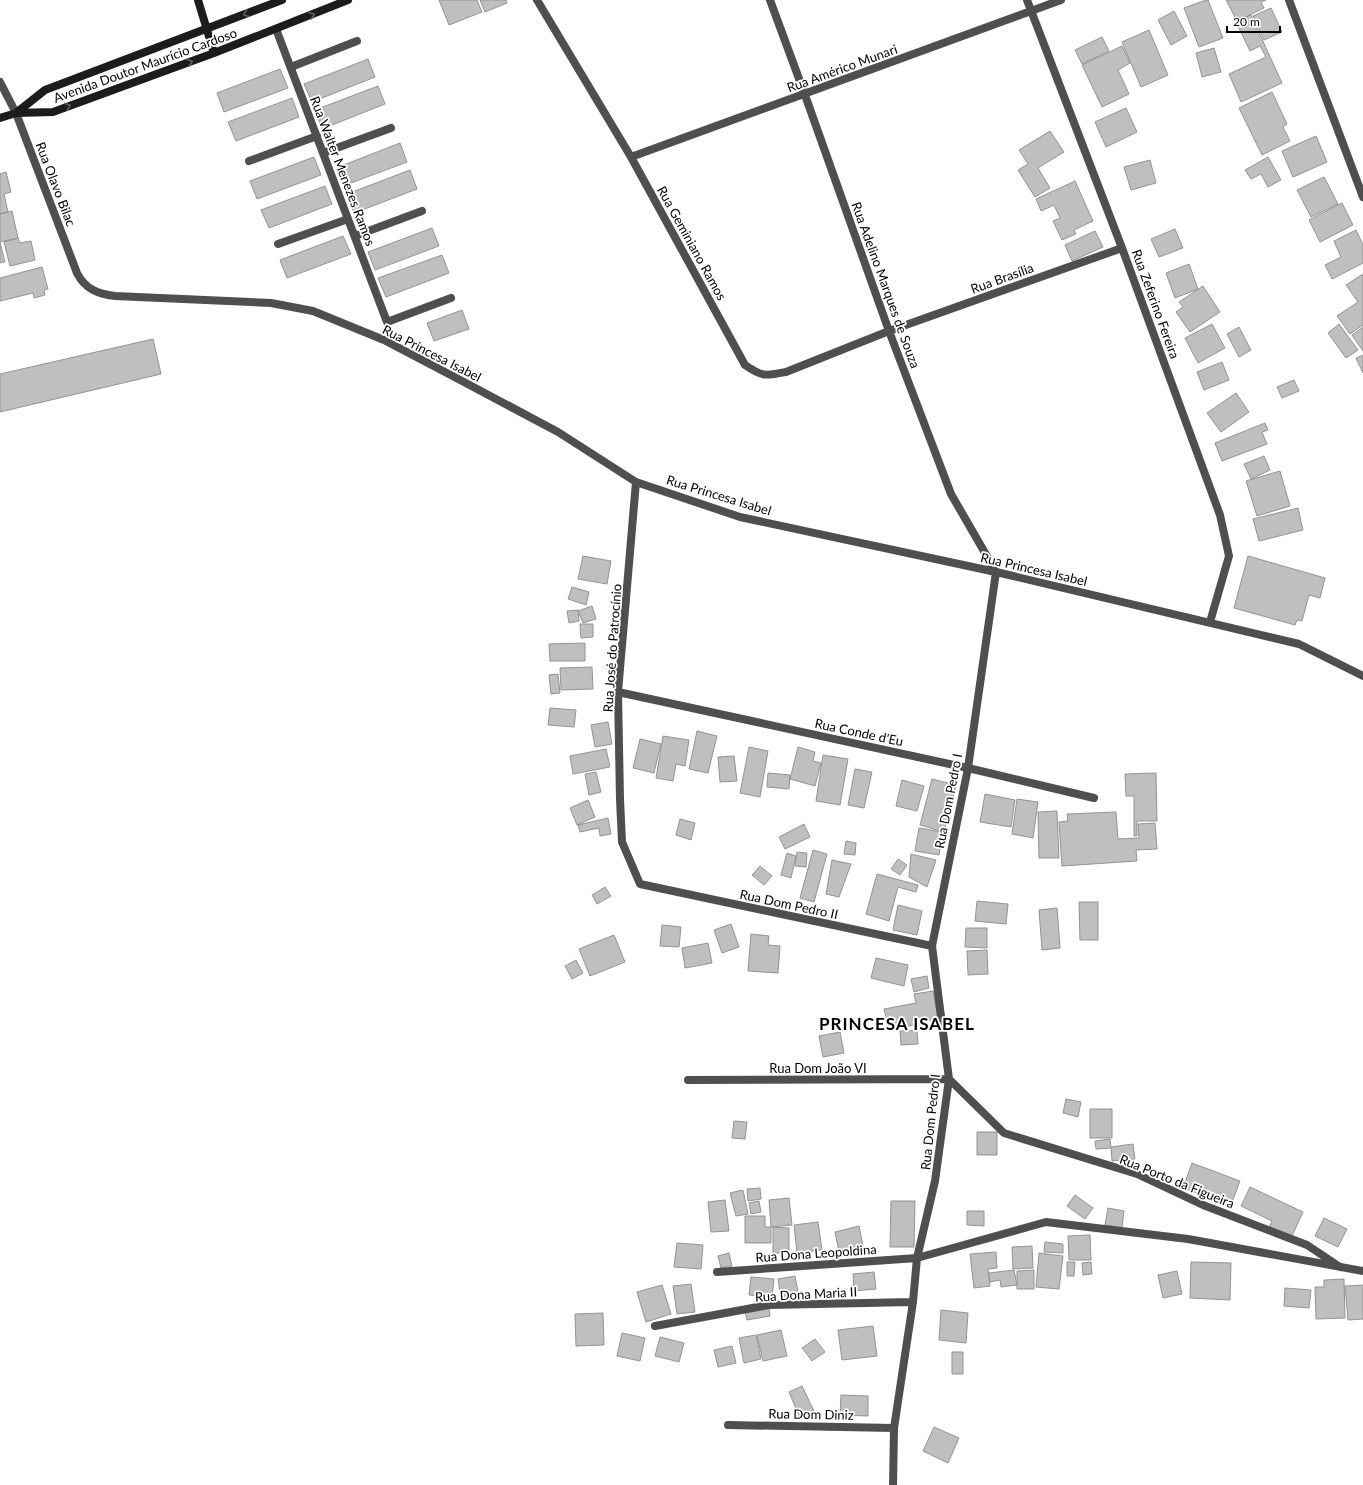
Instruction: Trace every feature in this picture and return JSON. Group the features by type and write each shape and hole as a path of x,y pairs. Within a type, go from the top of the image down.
{"street":[{"path":"198,0 214,53"},
{"name":"Avenida Doutor Maurício Cardoso","path":"16,113 44,90 282,0"},
{"name":"Avenida Doutor Maurício Cardoso","path":"16,113 53,112 214,53 348,0"},
{"name":"Rua Geminiano Ramos","path":"537,0 631,158 745,365 757,374 771,375 786,372 889,331"},
{"name":"Rua Adelino Marques de Souza","path":"770,0 889,331 951,494 996,572"},
{"name":"Rua Zeferino Fereira","path":"1027,0 1122,248 1220,515 1229,556 1210,622"},
{"name":"Rua Américo Munari","path":"631,158 1061,0"},
{"path":"1289,0 1363,198"},
{"name":"Rua Walter Menezes Ramos","path":"276,29 387,322 451,298"},
{"path":"291,67 356,41"},
{"name":"Rua Olavo Bilac","path":"0,82 16,113 77,273 81,280 93,291"},
{"path":"0,118 16,113"},
{"path":"323,153 391,128"},
{"path":"249,161 317,136"},
{"path":"354,236 422,211"},
{"path":"278,244 348,219"},
{"name":"Rua Brasília","path":"889,331 1122,248"},
{"name":"Rua Princesa Isabel","path":"93,291 115,296 271,303 313,311 384,340 464,382 558,432 636,482 740,517 996,572 1299,644 1363,676"},
{"name":"Rua José do Patrocínio","path":"636,482 618,692 622,842 640,884"},
{"name":"Rua Dom Pedro I","path":"893,1485 894,1428 918,1258 935,1181 949,1079 932,946 968,768 996,572"},
{"name":"Rua Conde d'Eu","path":"618,692 968,768 1094,798"},
{"name":"Rua Dom Pedro II","path":"640,884 932,946"},
{"name":"Rua Dom João VI","path":"688,1080 949,1079"},
{"name":"Rua Porto da Figueira","path":"949,1079 1004,1133 1136,1174 1203,1205 1307,1245 1340,1267"},
{"name":"Rua Porto da Figueira","path":"918,1258 1046,1222 1188,1239 1363,1271"},
{"name":"Rua Dona Leopoldina","path":"717,1272 918,1258"},
{"name":"Rua Dona Maria II","path":"655,1326 770,1305 913,1302"},
{"name":"Rua Dom Diniz","path":"728,1425 894,1428"}],"building":[{"path":"439,0 477,0 482,12 449,25"},
{"path":"480,0 506,0 507,3 485,12"},
{"path":"1208,0 1223,38 1199,47 1184,8"},
{"path":"1226,0 1266,0 1261,2 1264,8 1237,21"},
{"path":"1271,8 1282,32 1264,40 1253,16"},
{"path":"1174,11 1187,36 1171,45 1158,20"},
{"path":"1251,15 1282,83 1241,102 1229,74 1266,57 1260,46 1250,51 1236,22"},
{"path":"1149,30 1168,75 1141,87 1122,42"},
{"path":"1102,37 1109,51 1082,64 1075,50"},
{"path":"1122,46 1130,63 1118,70 1129,94 1102,107 1082,65"},
{"path":"1214,48 1221,72 1202,77 1196,53"},
{"path":"368,59 375,77 312,102 304,84"},
{"path":"280,69 288,88 224,112 217,93"},
{"path":"378,86 385,104 322,129 315,110"},
{"path":"1272,92 1287,124 1283,127 1290,141 1262,155 1239,108"},
{"path":"292,98 299,117 236,141 228,122"},
{"path":"1126,108 1137,132 1106,147 1095,122"},
{"path":"1050,131 1064,152 1038,168 1050,188 1035,197 1018,170 1028,164 1019,150"},
{"path":"1316,136 1327,162 1293,177 1282,151"},
{"path":"400,143 407,162 343,186 336,168"},
{"path":"314,157 321,175 257,199 250,181"},
{"path":"1268,157 1281,180 1268,187 1261,174 1251,179 1245,170"},
{"path":"1150,160 1156,183 1131,190 1124,167"},
{"path":"410,170 417,189 354,213 347,194"},
{"path":"6,172 11,192 4,194 8,212 0,214 0,174"},
{"path":"1324,177 1338,204 1311,217 1297,190"},
{"path":"1075,181 1093,221 1074,230 1076,234 1062,240 1053,221 1060,218 1054,205 1041,211 1036,199"},
{"path":"325,186 332,204 269,228 261,210"},
{"path":"1342,203 1353,225 1320,242 1309,220"},
{"path":"12,211 18,238 0,242 0,214"},
{"path":"432,228 439,246 375,270 368,252"},
{"path":"1175,229 1183,248 1159,257 1151,239"},
{"path":"1356,230 1363,245 1363,263 1332,279 1325,265 1341,257 1334,241"},
{"path":"1095,231 1103,247 1072,261 1065,245"},
{"path":"343,236 351,254 287,278 280,260"},
{"path":"18,238 20,243 31,241 35,260 10,266 4,242"},
{"path":"0,242 5,262 0,263"},
{"path":"442,255 449,273 386,297 378,278"},
{"path":"1189,264 1198,289 1175,298 1166,273"},
{"path":"42,267 48,289 44,290 45,295 34,298 33,293 0,301 0,278"},
{"path":"1363,274 1363,325 1350,334 1337,316 1358,302 1346,285"},
{"path":"1203,286 1220,312 1190,332 1176,312 1183,307 1179,302"},
{"path":"462,310 469,329 434,341 427,323"},
{"path":"1212,324 1225,348 1198,363 1185,338"},
{"path":"1339,324 1358,350 1346,358 1328,333"},
{"path":"1239,327 1251,350 1239,357 1227,334"},
{"path":"1363,327 1363,351 1352,335"},
{"path":"153,339 161,374 0,412 0,374"},
{"path":"1363,355 1363,373 1356,358"},
{"path":"1222,362 1229,380 1204,390 1197,372"},
{"path":"1294,380 1299,391 1282,398 1277,387"},
{"path":"1236,393 1249,412 1221,432 1207,413"},
{"path":"1265,423 1268,430 1262,432 1267,444 1222,461 1215,443"},
{"path":"1264,456 1270,470 1251,479 1244,464"},
{"path":"1280,471 1290,506 1257,516 1246,481"},
{"path":"1298,508 1303,530 1259,541 1253,519"},
{"path":"583,556 611,561 607,584 578,579"},
{"path":"1248,556 1325,578 1320,598 1309,595 1302,621 1297,620 1295,625 1234,608"},
{"path":"572,587 589,592 586,605 568,599"},
{"path":"592,606 596,619 583,623 578,611"},
{"path":"578,610 579,621 569,623 567,611"},
{"path":"580,624 593,624 593,637 581,638"},
{"path":"585,643 585,661 550,661 549,644"},
{"path":"592,667 593,689 561,690 560,668"},
{"path":"558,674 560,693 551,694 549,675"},
{"path":"550,708 576,710 574,727 548,725"},
{"path":"608,722 612,744 595,747 591,725"},
{"path":"697,731 717,736 708,773 689,769"},
{"path":"663,736 689,740 685,766 676,764 673,781 656,778"},
{"path":"640,739 661,744 654,773 633,768"},
{"path":"749,747 768,751 760,797 740,793"},
{"path":"798,747 815,752 813,761 821,763 815,786 790,779"},
{"path":"606,749 610,767 573,774 570,756"},
{"path":"823,755 848,759 840,805 816,801"},
{"path":"734,756 737,781 720,782 718,757"},
{"path":"855,769 872,772 864,808 848,805"},
{"path":"596,772 601,792 589,795 585,774"},
{"path":"768,773 790,775 789,789 767,787"},
{"path":"1156,773 1157,821 1137,821 1137,836 1134,836 1134,796 1126,796 1125,774"},
{"path":"932,779 956,785 944,832 920,825"},
{"path":"902,780 924,786 917,811 896,806"},
{"path":"985,794 1015,800 1011,827 980,822"},
{"path":"1017,799 1038,802 1033,838 1012,834"},
{"path":"588,800 595,817 577,825 570,808"},
{"path":"1057,811 1059,858 1039,858 1038,812"},
{"path":"1116,812 1118,839 1139,838 1138,824 1155,823 1157,849 1136,850 1137,861 1062,866 1059,822 1068,821 1067,814"},
{"path":"608,818 611,834 600,836 599,828 580,832 578,825"},
{"path":"680,819 695,823 691,840 676,835"},
{"path":"804,824 810,837 785,849 779,837"},
{"path":"919,828 943,832 939,855 915,851"},
{"path":"846,841 856,843 855,855 844,854"},
{"path":"813,850 827,854 814,902 800,898"},
{"path":"797,852 807,853 806,867 795,866"},
{"path":"787,853 796,856 791,878 781,875"},
{"path":"911,854 936,860 927,887 909,877"},
{"path":"898,859 907,865 900,875 891,869"},
{"path":"832,860 851,864 839,897 826,894"},
{"path":"760,866 772,876 764,885 752,875"},
{"path":"877,874 918,885 916,892 898,887 889,921 866,914"},
{"path":"605,887 611,896 597,904 592,895"},
{"path":"977,901 1008,904 1006,924 975,921"},
{"path":"1079,902 1098,902 1098,940 1080,940"},
{"path":"898,905 922,911 917,935 893,930"},
{"path":"1057,908 1060,948 1042,950 1039,910"},
{"path":"731,924 739,947 722,953 714,930"},
{"path":"662,925 681,927 679,947 660,946"},
{"path":"966,928 987,928 987,948 965,947"},
{"path":"751,934 769,936 768,945 780,946 778,973 748,971"},
{"path":"614,935 625,962 590,976 579,949"},
{"path":"708,943 712,963 685,968 682,948"},
{"path":"987,950 988,974 968,975 967,951"},
{"path":"876,958 908,965 904,986 871,978"},
{"path":"576,960 583,973 572,979 565,966"},
{"path":"927,976 929,988 914,992 911,979"},
{"path":"933,991 938,1019 889,1030 884,1009 916,1003 914,994"},
{"path":"917,1030 918,1044 901,1045 900,1031"},
{"path":"840,1032 844,1053 823,1057 819,1036"},
{"path":"1066,1099 1081,1102 1078,1117 1063,1113"},
{"path":"1090,1109 1112,1109 1112,1138 1090,1138"},
{"path":"734,1121 747,1122 745,1139 732,1138"},
{"path":"977,1132 997,1132 997,1155 977,1155"},
{"path":"1110,1139 1111,1147 1133,1144 1135,1159 1112,1161 1111,1148 1096,1149 1095,1141"},
{"path":"1192,1163 1240,1181 1231,1205 1183,1188"},
{"path":"1250,1187 1303,1212 1291,1238 1269,1228 1272,1221 1241,1206"},
{"path":"760,1188 761,1199 748,1201 747,1189"},
{"path":"743,1190 748,1214 736,1216 730,1193"},
{"path":"1075,1195 1093,1208 1085,1219 1067,1206"},
{"path":"789,1198 792,1225 771,1227 769,1200"},
{"path":"725,1200 729,1231 711,1232 708,1202"},
{"path":"759,1201 761,1212 751,1214 749,1203"},
{"path":"891,1201 915,1201 914,1247 890,1247"},
{"path":"1108,1208 1124,1211 1122,1228 1105,1225"},
{"path":"967,1211 984,1211 984,1226 967,1225"},
{"path":"745,1216 765,1216 765,1227 771,1227 771,1243 745,1243"},
{"path":"1324,1218 1347,1229 1338,1247 1315,1236"},
{"path":"818,1222 822,1250 797,1253 794,1225"},
{"path":"859,1226 863,1246 839,1252 835,1232"},
{"path":"773,1227 789,1228 789,1253 773,1253"},
{"path":"1090,1235 1091,1260 1069,1260 1068,1236"},
{"path":"1045,1242 1063,1244 1063,1253 1044,1252"},
{"path":"677,1243 703,1245 701,1269 674,1267"},
{"path":"1032,1246 1033,1268 1013,1269 1012,1247"},
{"path":"996,1252 997,1268 988,1269 990,1286 974,1288 970,1254"},
{"path":"729,1253 732,1266 721,1268 718,1256"},
{"path":"1039,1253 1063,1256 1059,1289 1036,1287"},
{"path":"1067,1262 1075,1262 1074,1276 1067,1276"},
{"path":"1091,1262 1092,1274 1083,1275 1082,1263"},
{"path":"1191,1262 1231,1263 1230,1300 1190,1298"},
{"path":"1014,1270 1017,1285 1001,1287 1000,1280 990,1282 989,1273"},
{"path":"1034,1270 1034,1289 1017,1289 1017,1271"},
{"path":"1177,1271 1182,1294 1163,1298 1158,1275"},
{"path":"874,1272 876,1289 854,1291 853,1274"},
{"path":"795,1276 799,1297 781,1300 778,1279"},
{"path":"751,1277 774,1279 772,1297 749,1295"},
{"path":"1344,1279 1345,1318 1316,1319 1315,1287 1324,1287 1324,1280"},
{"path":"691,1284 695,1312 677,1314 673,1286"},
{"path":"662,1285 671,1314 646,1322 637,1292"},
{"path":"1363,1285 1363,1319 1348,1320 1345,1286"},
{"path":"1285,1288 1311,1290 1309,1308 1284,1306"},
{"path":"769,1308 770,1316 747,1320 745,1311"},
{"path":"941,1310 968,1313 966,1343 939,1340"},
{"path":"603,1313 604,1345 576,1346 575,1314"},
{"path":"873,1326 877,1356 842,1360 838,1330"},
{"path":"781,1330 787,1356 763,1361 757,1335"},
{"path":"622,1333 645,1338 640,1361 617,1356"},
{"path":"756,1335 761,1359 744,1363 739,1338"},
{"path":"660,1337 684,1343 679,1362 655,1356"},
{"path":"815,1339 825,1352 812,1361 802,1348"},
{"path":"732,1346 736,1363 718,1367 714,1350"},
{"path":"952,1352 963,1352 963,1374 952,1374"},
{"path":"802,1386 814,1411 800,1418 789,1392"},
{"path":"841,1395 868,1396 868,1416 840,1415"},
{"path":"934,1427 959,1438 948,1463 923,1451"}],"district":[{"name":"PRINCESA ISABEL","path":"897,1024"}]}
